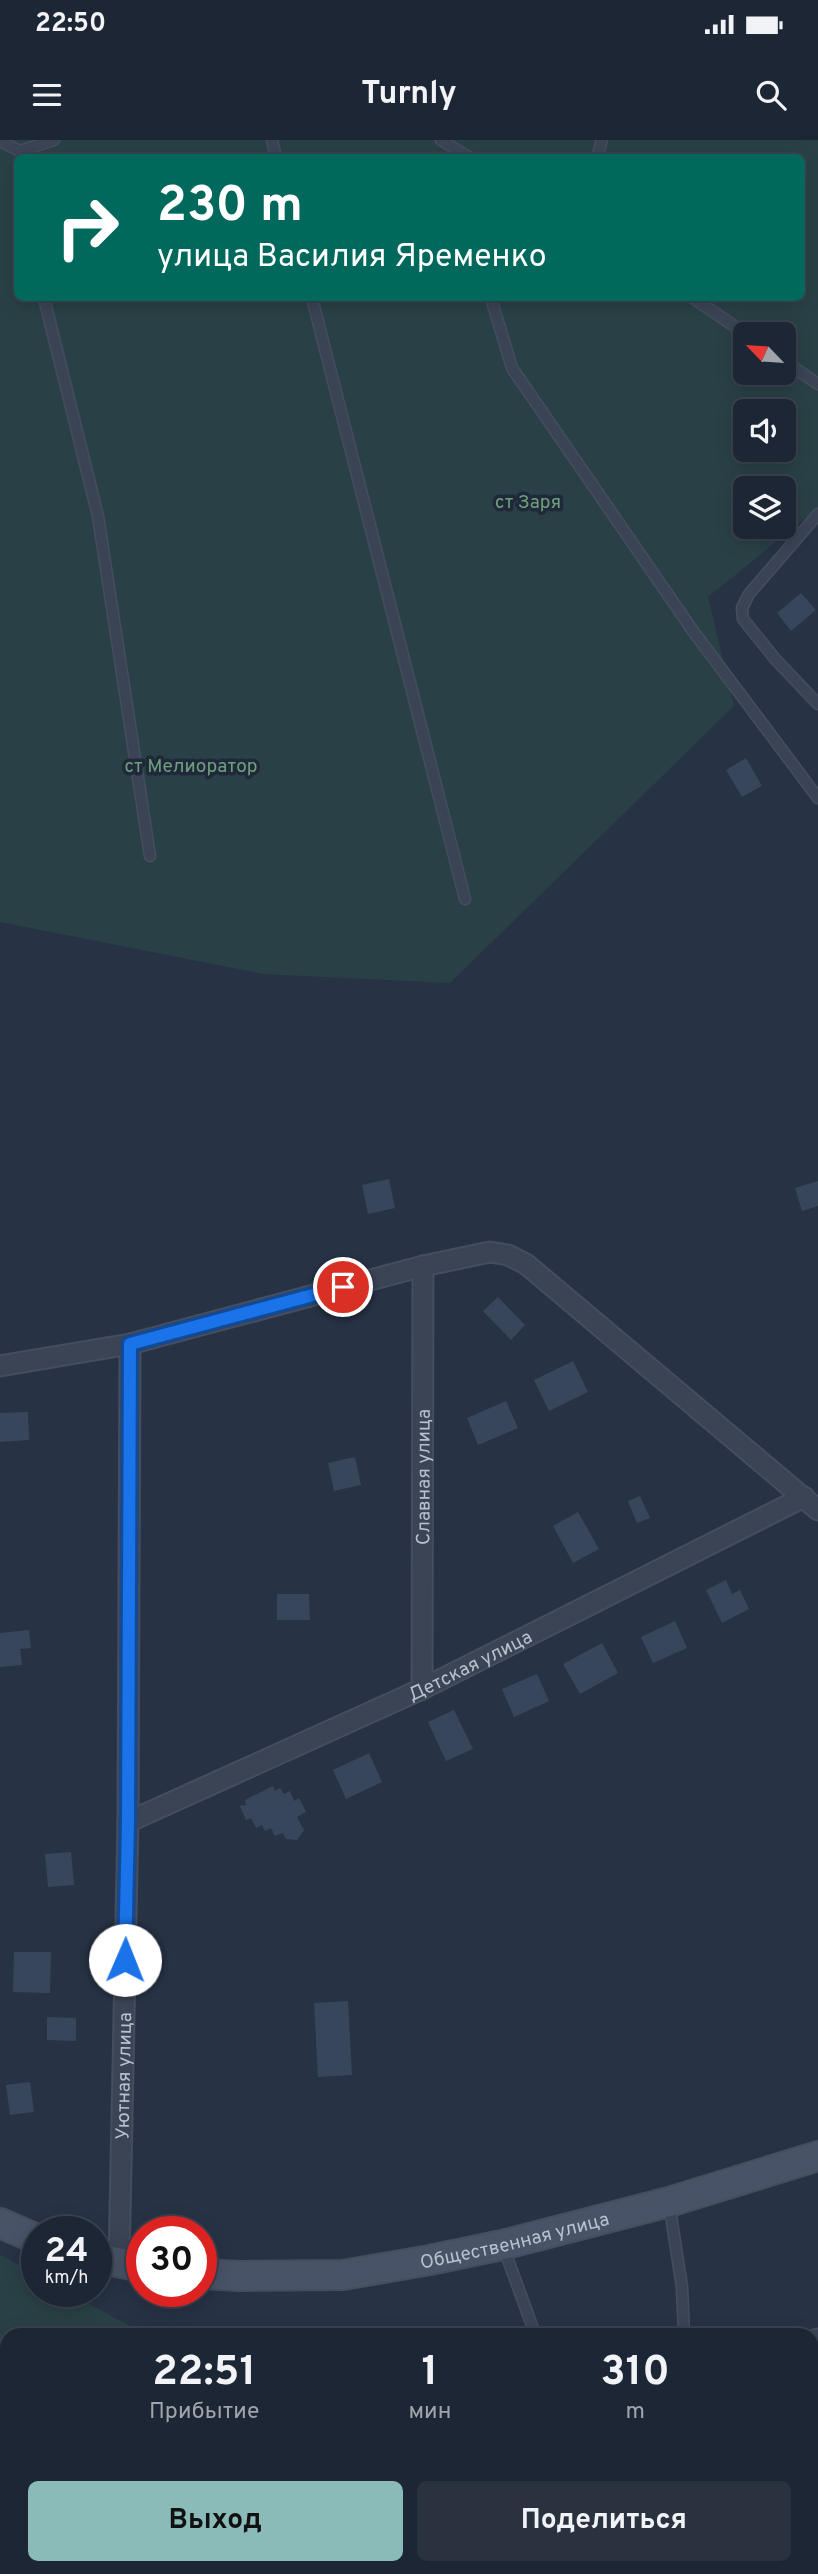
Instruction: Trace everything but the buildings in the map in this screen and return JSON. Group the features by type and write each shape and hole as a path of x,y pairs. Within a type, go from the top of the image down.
{"main road":[{"name":"Общественная улица","path":"217,2275 343,2275 502,2245 669,2202 818,2157"},
{"path":"0,2223 21,2232"}],"street":[{"path":"0,1366 130,1344 423,1265 490,1252 508,1255 526,1264 811,1504"},
{"name":"Славная улица","path":"422,1689 423,1265"},
{"name":"Уютная улица","path":"119,2263 128,1822 130,1344"},
{"name":"Детская улица","path":"128,1822 422,1689 811,1504"}],"lane":[{"path":"0,141 21,154 54,140"},
{"path":"441,140 457,154"},
{"path":"45,301 98,516 150,856"},
{"path":"313,301 465,899"},
{"path":"492,301 512,368 693,631 818,798"},
{"path":"697,301 733,325"},
{"path":"796,368 818,384"},
{"path":"818,514 749,594 742,608 743,619 776,660 818,704"},
{"path":"669,2202 682,2287 684,2328"},
{"path":"502,2245 533,2328"}],"green space":[{"path":"0,140 818,140 818,508 796,526 796,476 733,476 733,539 780,539 708,597 734,706 450,983 263,974 0,922"},
{"path":"0,2255 21,2266 21,2307 95,2307 134,2328 0,2328"}],"route":[{"path":"125,1960 130,1344 343,1287"}],"park label":[{"name":"ст Заря","path":"528,501"},
{"name":"ст Мелиоратор","path":"191,765"}]}
